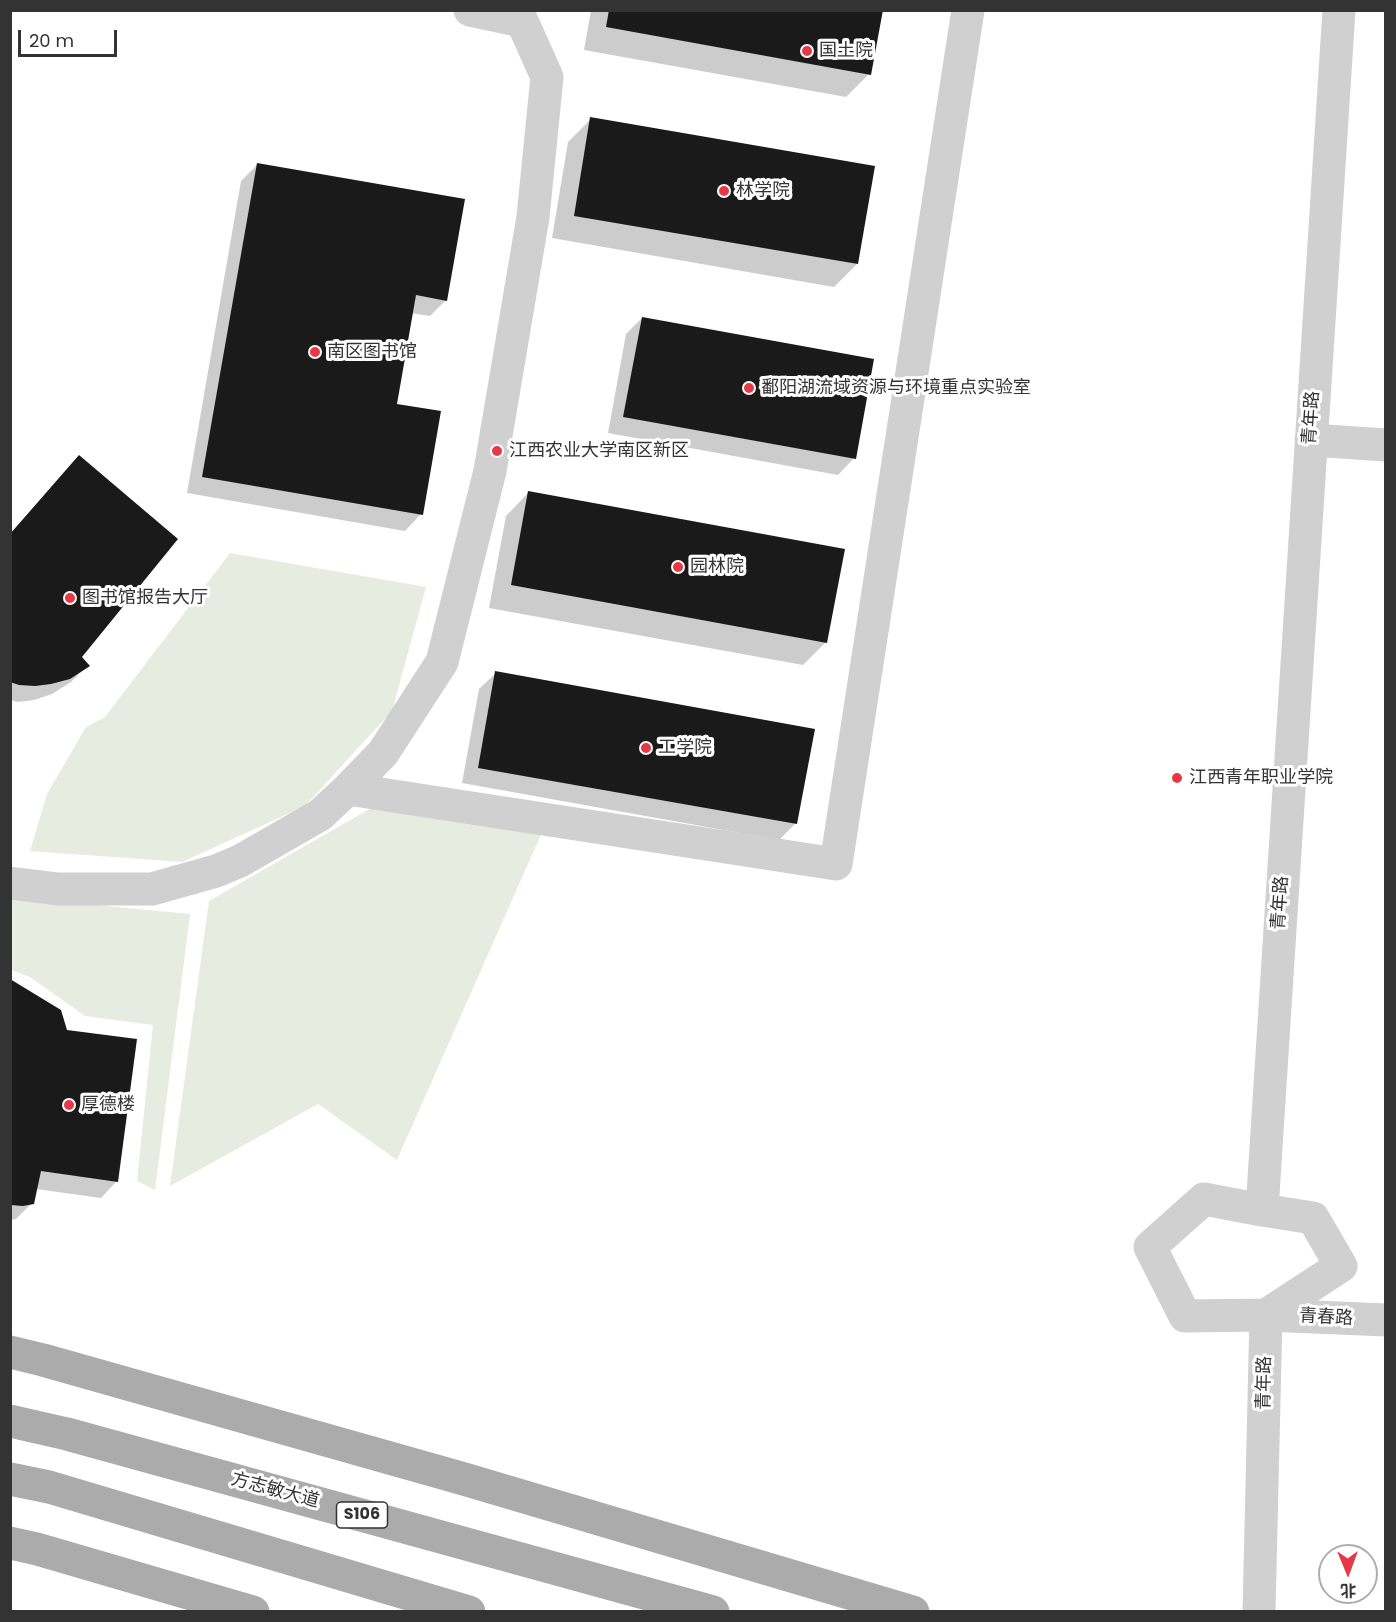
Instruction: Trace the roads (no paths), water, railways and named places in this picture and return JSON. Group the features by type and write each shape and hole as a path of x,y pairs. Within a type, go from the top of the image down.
{"main road":[{"path":"10,1352 43,1359 442,1473 913,1611"},
{"name":"方志敏大道","path":"10,1421 102,1443 713,1611"},
{"path":"10,1479 49,1487 469,1611"},
{"path":"10,1543 253,1611"}],"street":[{"path":"10,883 58,889 152,889 216,871 269,845 320,815 383,753 442,662 490,471 533,217 546,76 525,16 470,10"},
{"path":"348,789 836,864 968,10"},
{"name":"青年路","path":"1262,1210 1338,10"},
{"path":"1311,440 1386,445"},
{"path":"1204,1198 1313,1218 1341,1266 1266,1315 1185,1316 1150,1248 1204,1198"},
{"name":"青年路","path":"1259,1611 1266,1315"},
{"name":"青春路","path":"1266,1315 1386,1320"}],"place":[{"name":"国土院","path":"807,51"},
{"name":"林学院","path":"724,191"},
{"name":"南区图书馆","path":"315,352"},
{"name":"鄱阳湖流域资源与环境重点实验室","path":"749,388"},
{"name":"江西农业大学南区新区","path":"497,451"},
{"name":"园林院","path":"678,567"},
{"name":"图书馆报告大厅","path":"70,598"},
{"name":"工学院","path":"646,748"},
{"name":"江西青年职业学院","path":"1177,778"},
{"name":"厚德楼","path":"69,1105"}]}
